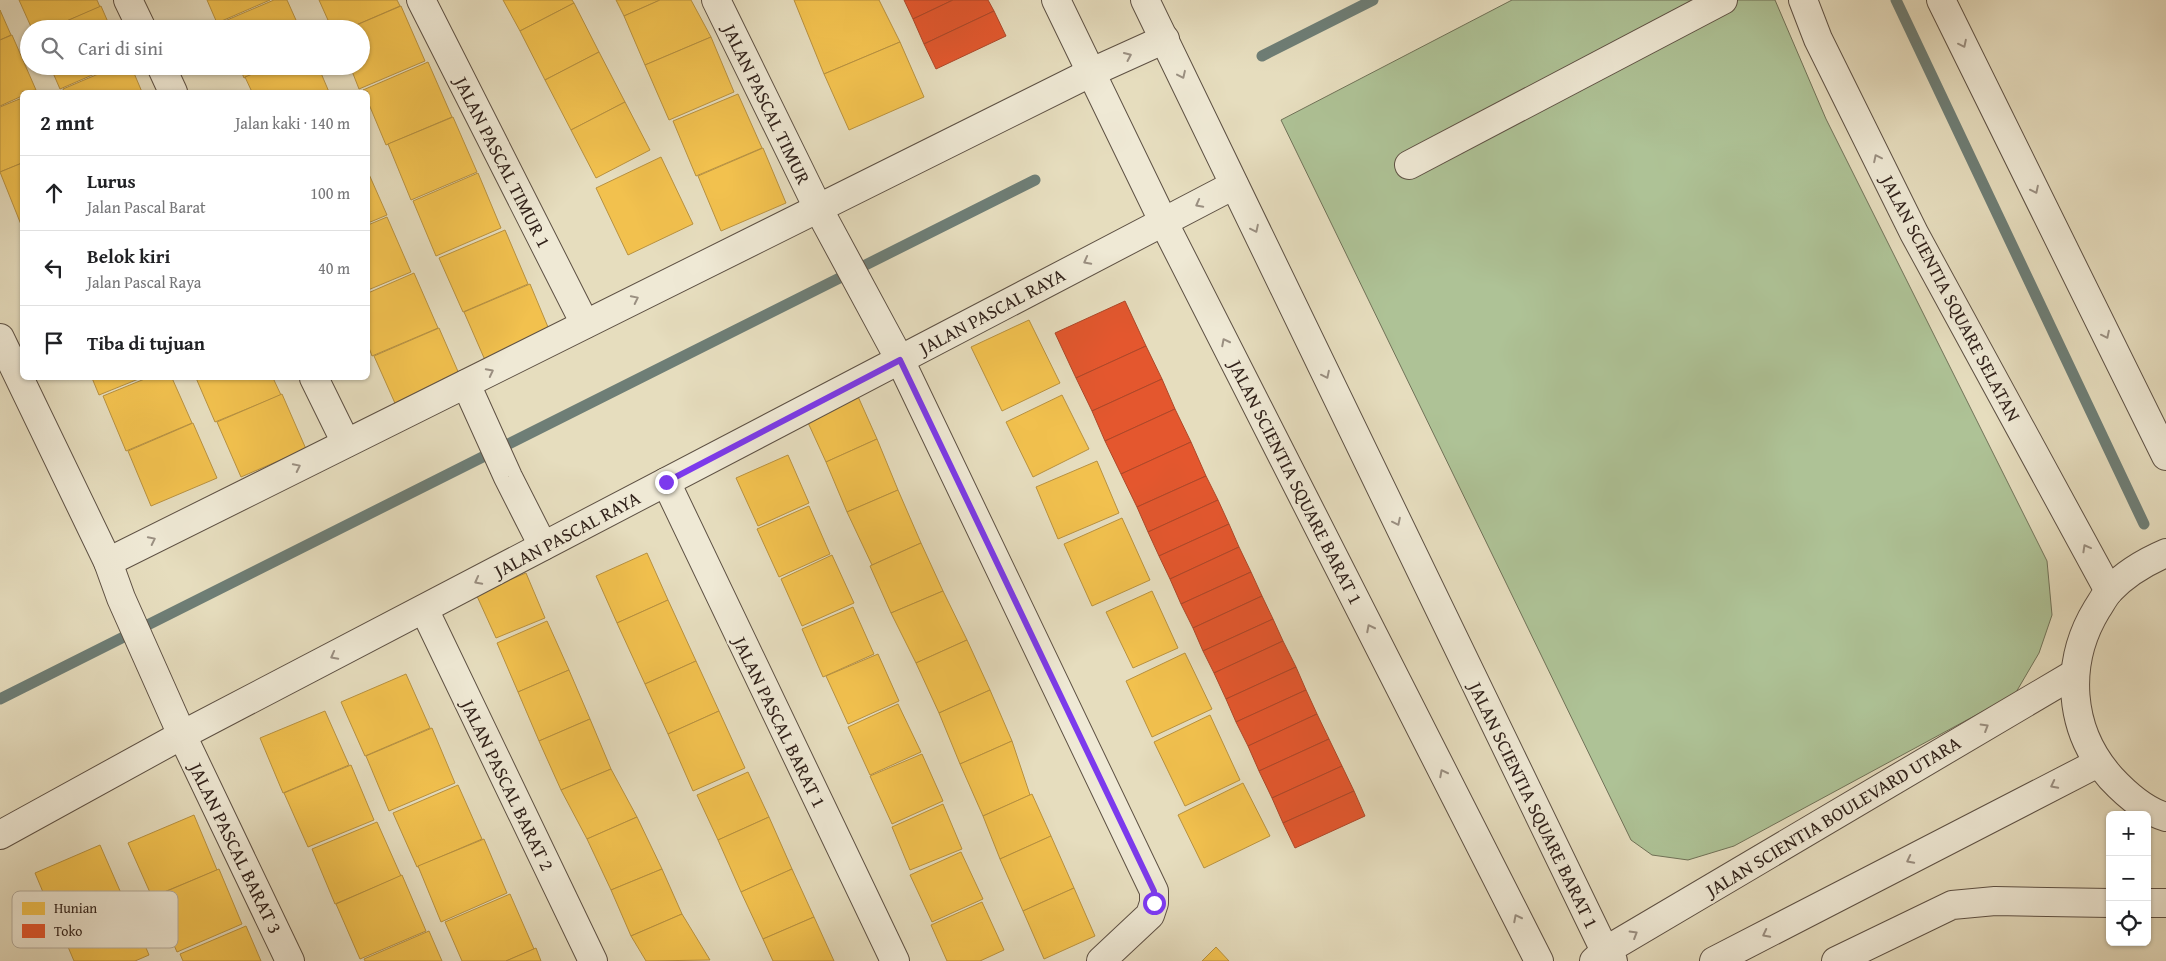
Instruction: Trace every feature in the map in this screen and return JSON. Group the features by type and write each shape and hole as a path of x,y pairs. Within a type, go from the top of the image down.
{"street":[{"path":"128,0 138,20"},
{"name":"JALAN PASCAL TIMUR 1","path":"421,0 585,324"},
{"name":"JALAN PASCAL TIMUR","path":"716,0 818,208 900,360 1154,891 1154,903 1150,914 1102,961"},
{"name":"JALAN SCIENTIA SQUARE BARAT 1","path":"1146,0 1604,958"},
{"path":"1409,165 1723,0"},
{"name":"JALAN SCIENTIA SQUARE SELATAN","path":"1803,0 1818,39 1914,233 2109,591"},
{"path":"1941,0 2166,456"},
{"name":"JALAN SCIENTIA SQUARE BARAT 1","path":"1055,2 1092,72 1164,223 1539,961"},
{"path":"108,562 1092,72 1165,39"},
{"path":"166,75 173,90"},
{"name":"JALAN PASCAL RAYA","path":"0,835 182,735 1234,185"},
{"name":"JALAN PASCAL BARAT 3","path":"0,338 20,379"},
{"name":"JALAN PASCAL BARAT 3","path":"20,380 108,562 121,598 182,735 290,961"},
{"path":"315,380 346,443"},
{"path":"466,384 508,477 543,546"},
{"name":"JALAN PASCAL BARAT 1","path":"666,482 895,961"},
{"path":"2166,552 2137,566 2109,591 2085,629 2074,674 2078,720 2098,763 2126,794 2166,817"},
{"name":"JALAN PASCAL BARAT 2","path":"424,609 593,961"},
{"name":"JALAN SCIENTIA BOULEVARD UTARA","path":"1604,958 2074,674"},
{"path":"1714,961 2098,763"},
{"path":"1836,961 1952,905 1995,901 2106,903"},
{"path":"2151,903 2166,903"}],"green space":[{"path":"1512,0 1775,0 1826,119 2047,561 2052,615 2039,653 2015,694 1734,846 1688,860 1652,855 1631,840 1281,120"}],"building: Hunian":[{"path":"19,0 97,0 100,7 69,20 28,20"},
{"path":"207,0 270,0 224,20 216,20"},
{"path":"274,0 287,0 296,20 227,20"},
{"path":"319,0 397,0 400,6 368,20 328,20"},
{"path":"503,0 572,0 574,3 520,31"},
{"path":"616,0 660,0 624,16"},
{"path":"660,0 691,0 711,37 645,65 624,16"},
{"path":"794,0 879,0 900,42 824,74"},
{"path":"574,3 599,52 545,80 520,31"},
{"path":"101,6 107,20 69,20"},
{"path":"401,6 425,61 359,89 354,75 370,75 370,20 368,20"},
{"path":"0,10 11,35 0,40"},
{"path":"12,35 20,53 20,75 29,75 36,90 20,90 20,97 0,106 0,40"},
{"path":"711,37 734,92 669,120 645,65"},
{"path":"900,42 924,97 849,130 824,74"},
{"path":"599,52 625,102 571,130 545,80"},
{"path":"428,62 452,117 386,145 370,107 370,90 363,90"},
{"path":"54,75 92,75 60,89"},
{"path":"96,75 135,75 141,90 63,90"},
{"path":"250,75 322,75 328,90 251,90 245,77"},
{"path":"738,94 762,148 696,176 673,121"},
{"path":"20,99 20,164 0,172 0,107"},
{"path":"625,102 650,150 596,178 571,130"},
{"path":"453,117 477,172 411,200 388,144"},
{"path":"763,148 786,203 721,231 698,176"},
{"path":"661,157 693,224 628,255 596,188"},
{"path":"20,164 20,222 0,172"},
{"path":"478,173 501,228 436,256 413,201"},
{"path":"370,177 387,215 370,222"},
{"path":"387,217 411,272 370,289 370,224"},
{"path":"505,230 528,284 463,312 439,258"},
{"path":"414,273 438,328 372,356 370,350 370,292"},
{"path":"530,284 553,339 488,367 464,312"},
{"path":"1029,320 1060,383 1002,411 971,347"},
{"path":"439,328 463,383 398,410 374,356"},
{"path":"93,380 136,380 99,395"},
{"path":"142,380 173,380 192,423 126,451 103,396"},
{"path":"197,380 274,380 281,395 215,422"},
{"path":"856,392 877,439 826,462 804,414"},
{"path":"282,394 306,449 241,477 217,422"},
{"path":"1062,395 1089,449 1033,477 1006,422"},
{"path":"193,423 217,478 151,506 128,451"},
{"path":"877,439 898,490 847,512 826,462"},
{"path":"788,455 809,503 758,526 736,478"},
{"path":"1097,461 1119,513 1058,539 1036,487"},
{"path":"898,490 921,543 872,565 847,512"},
{"path":"809,506 830,554 779,577 757,529"},
{"path":"1122,518 1150,580 1092,606 1064,544"},
{"path":"921,543 943,591 891,613 870,566"},
{"path":"647,553 668,600 617,623 596,576"},
{"path":"832,555 854,603 802,626 781,579"},
{"path":"526,573 545,618 496,638 476,594"},
{"path":"943,591 967,640 916,663 891,613"},
{"path":"1152,591 1178,648 1133,668 1106,612"},
{"path":"668,600 696,661 645,684 617,623"},
{"path":"853,607 874,654 823,677 802,629"},
{"path":"547,621 569,670 518,692 497,643"},
{"path":"967,640 990,690 939,713 916,663"},
{"path":"1185,653 1212,709 1152,737 1126,681"},
{"path":"878,654 899,701 848,724 826,676"},
{"path":"696,661 719,711 668,734 645,684"},
{"path":"569,670 590,719 539,741 518,692"},
{"path":"406,674 430,728 365,756 341,702"},
{"path":"990,690 1012,741 960,764 939,713"},
{"path":"898,704 921,752 870,775 848,727"},
{"path":"325,711 349,765 283,793 260,738"},
{"path":"719,711 745,768 693,791 668,734"},
{"path":"1210,715 1240,780 1185,806 1154,742"},
{"path":"590,719 611,769 561,790 539,741"},
{"path":"432,728 455,783 389,811 366,756"},
{"path":"1012,741 1030,795 983,816 960,764"},
{"path":"922,754 943,801 892,824 870,776"},
{"path":"351,765 374,820 308,847 284,793"},
{"path":"611,769 637,817 587,839 561,790"},
{"path":"748,772 769,817 718,840 697,795"},
{"path":"1243,783 1270,836 1204,868 1178,815"},
{"path":"458,785 482,839 417,867 393,813"},
{"path":"1032,794 1051,836 1000,859 983,816"},
{"path":"943,804 962,849 910,870 892,827"},
{"path":"194,815 217,870 166,891 149,891 128,843"},
{"path":"637,817 662,869 611,890 587,839"},
{"path":"769,817 792,869 741,892 718,840"},
{"path":"377,822 401,876 335,904 312,849"},
{"path":"1051,836 1074,888 1023,911 1000,859"},
{"path":"484,839 507,893 441,922 418,866"},
{"path":"100,845 120,891 43,891 35,873"},
{"path":"961,852 983,899 932,922 910,875"},
{"path":"219,869 242,924 177,952 175,948 178,948 178,891 167,891"},
{"path":"662,869 682,914 631,936 611,890"},
{"path":"792,869 814,917 763,939 741,892"},
{"path":"402,875 426,931 360,959 336,904"},
{"path":"1074,888 1095,936 1044,959 1023,911"},
{"path":"510,894 534,949 506,961 462,961 445,922"},
{"path":"982,902 1004,950 980,961 947,961 931,925"},
{"path":"682,914 710,960 646,961 631,936"},
{"path":"814,917 834,961 773,961 763,939"},
{"path":"246,926 261,961 183,961 180,954"},
{"path":"429,931 442,961 365,961 364,959"},
{"path":"1216,947 1229,961 1202,961"},
{"path":"68,948 146,948 149,955 135,961 74,961"},
{"path":"536,948 541,961 506,961"}],"building: Toko":[{"path":"904,0 953,0 913,19"},
{"path":"953,0 988,0 994,11 924,44 913,19"},
{"path":"994,11 1006,36 936,69 924,44"},
{"path":"1125,301 1146,346 1076,378 1055,333"},
{"path":"1146,346 1162,379 1092,411 1076,378"},
{"path":"1162,379 1175,409 1105,441 1092,411"},
{"path":"1175,409 1191,442 1121,474 1105,441"},
{"path":"1191,442 1206,476 1137,507 1121,474"},
{"path":"1206,476 1218,500 1148,532 1137,507"},
{"path":"1218,500 1229,524 1159,556 1148,532"},
{"path":"1229,524 1239,547 1170,579 1159,556"},
{"path":"1239,547 1251,572 1181,604 1170,579"},
{"path":"1251,572 1262,596 1193,628 1181,604"},
{"path":"1262,596 1273,619 1203,651 1193,628"},
{"path":"1273,619 1283,641 1214,673 1203,651"},
{"path":"1283,641 1296,667 1226,699 1214,673"},
{"path":"1296,667 1306,690 1236,722 1226,699"},
{"path":"1306,690 1317,714 1248,746 1236,722"},
{"path":"1317,714 1329,739 1259,771 1248,746"},
{"path":"1329,739 1342,766 1272,798 1259,771"},
{"path":"1342,766 1354,791 1283,823 1272,798"},
{"path":"1354,791 1365,816 1295,848 1283,823"}],"waterway":[{"path":"1262,56 1373,0"},
{"path":"1896,0 2144,524"},
{"path":"0,699 1035,180"}],"route":[{"path":"666,482 900,360 1154,891 1154,903"}]}
